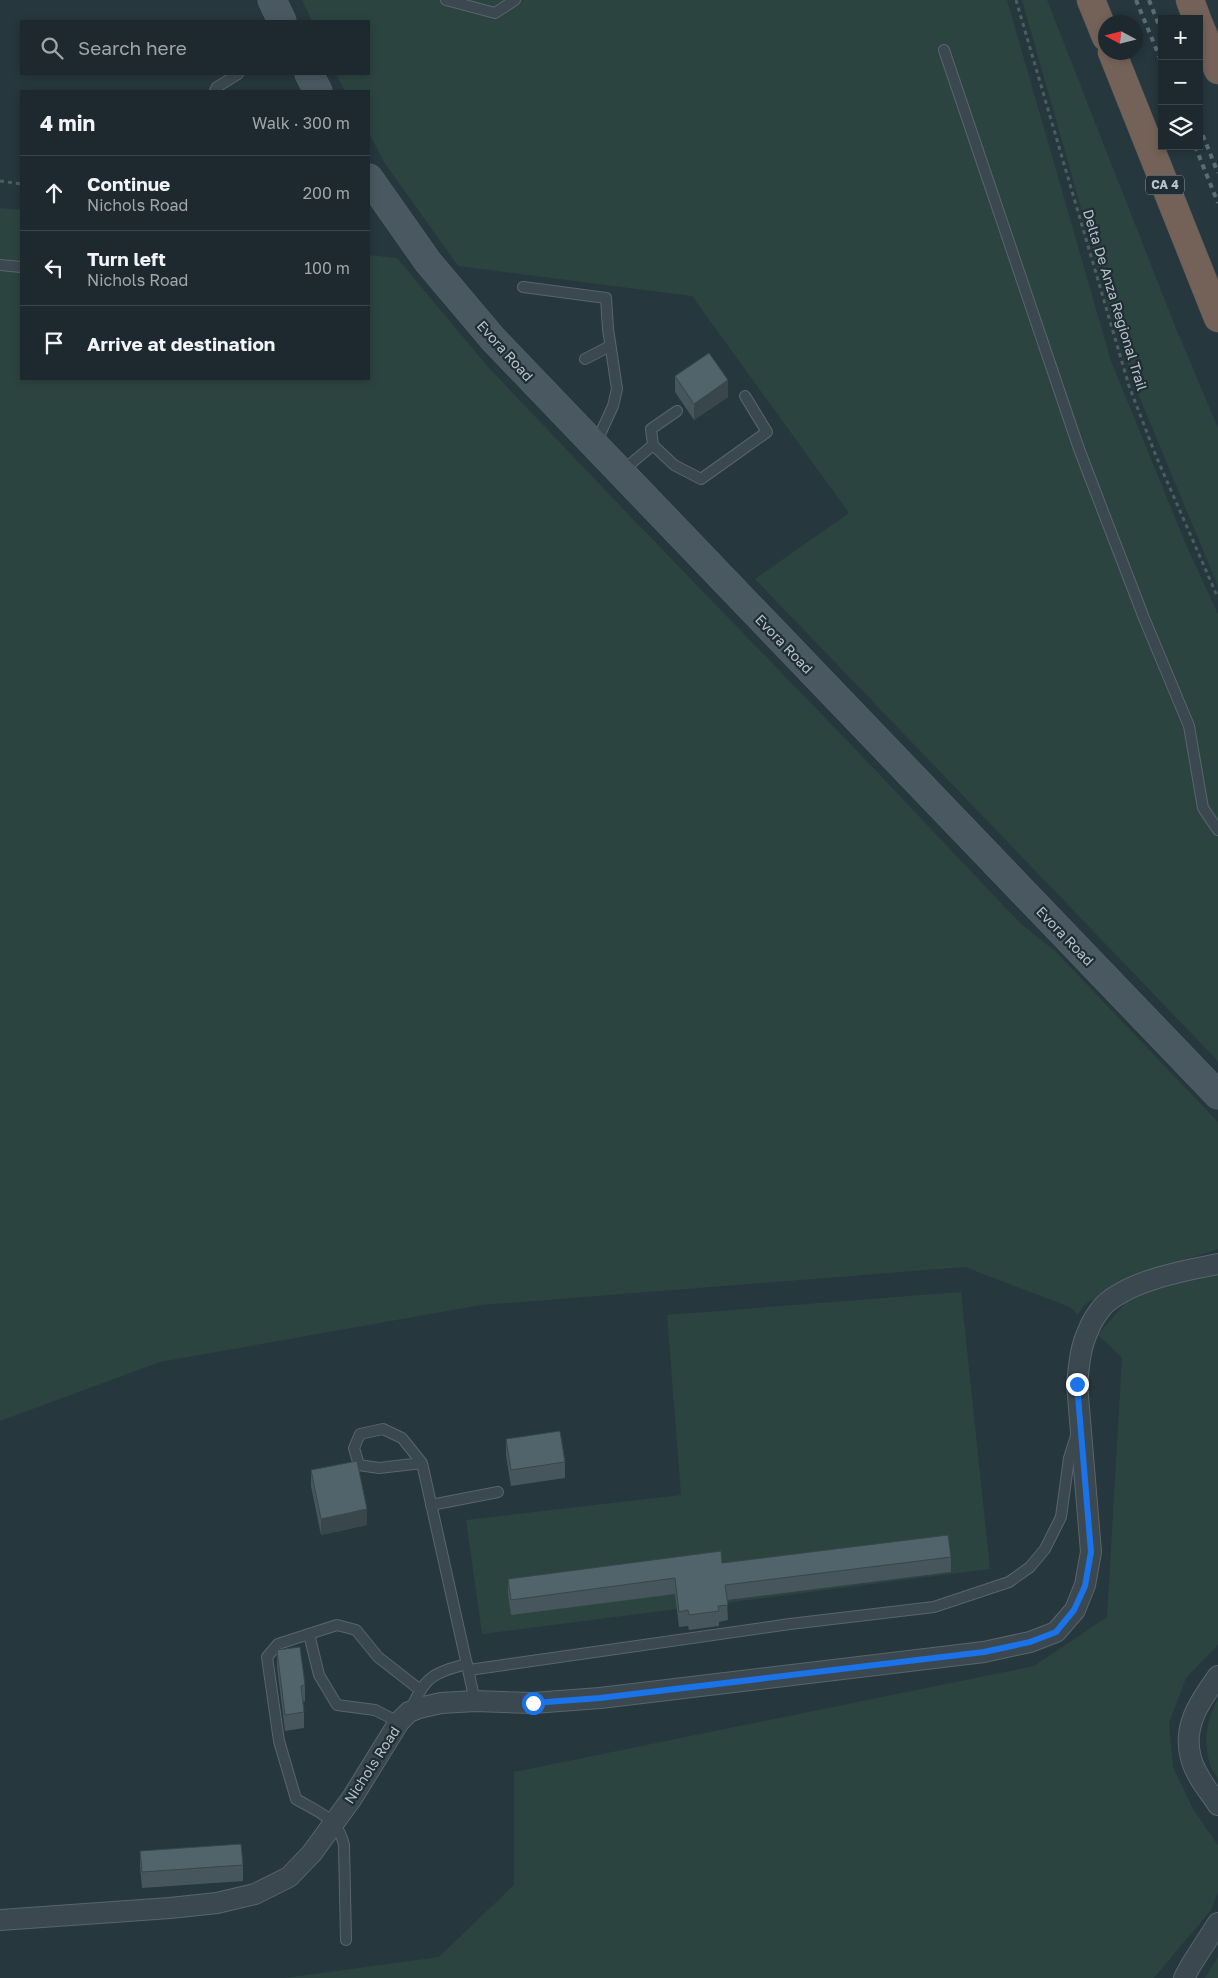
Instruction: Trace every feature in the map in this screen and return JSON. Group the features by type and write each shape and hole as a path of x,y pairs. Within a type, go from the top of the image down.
{"highway":[{"path":"1091,0 1098,17"},
{"path":"1190,0 1196,15"},
{"path":"1203,34 1218,70"},
{"name":"CA 4","path":"1115,60 1218,318"}],"street":[{"path":"272,0 282,20"},
{"path":"310,75 317,90"},
{"name":"Evora Road","path":"370,179 407,234 450,289 493,339 1218,1095"},
{"name":"Nichols Road","path":"0,1920 217,1903 255,1894 289,1877 312,1853 352,1798 404,1717 419,1708 442,1703 476,1701 533,1703 600,1698 984,1652 1030,1642 1056,1632 1074,1610 1085,1586 1091,1552 1077,1384 1080,1356 1088,1332 1103,1306 1123,1291 1184,1271 1218,1264"},
{"path":"1218,1676 1202,1699 1188,1730 1191,1759 1218,1805"},
{"path":"1184,1978 1218,1923"}],"lane":[{"path":"446,0 496,13 515,0"},
{"path":"944,50 1079,450 1144,618 1189,726 1203,808 1218,830"},
{"path":"216,90 236,75"},
{"path":"0,265 20,267"},
{"path":"523,287 606,298 610,346 617,388 612,406 594,446"},
{"path":"584,359 610,346"},
{"path":"678,411 651,429 652,445 674,465 701,479 767,432 745,396"},
{"path":"620,472 652,445"},
{"path":"309,1634 319,1675 337,1705 375,1710 404,1717 420,1689 442,1670 934,1607 1009,1582 1030,1567 1045,1549 1061,1517 1070,1458 1081,1424"},
{"path":"422,1463 380,1468 359,1465 354,1448 360,1434 383,1429 402,1438 422,1463 476,1701"},
{"path":"432,1505 498,1492"},
{"path":"346,1940 344,1845 342,1834 334,1822 296,1799 280,1741 267,1657 278,1644 337,1625 356,1630 378,1657 420,1689"}],"path":[{"name":"Delta De Anza Regional Trail","path":"1016,0 1129,386 1156,456 1218,598"},
{"path":"0,181 20,184"}],"green space":[{"path":"302,0 1007,0 1111,361 1187,547 1218,614 1218,1061 755,579 849,513 692,296 458,266 384,162 370,135 370,90 344,90 337,75 370,75 370,20 312,20"},
{"path":"1022,0 1047,0 1175,326 1218,428 1218,586 1134,384 1110,310"},
{"path":"0,208 20,210 20,380 370,380 370,255 397,258 489,368 1020,923 1055,951 1218,1122 1218,1249 1116,1283 1083,1306 1078,1315 1070,1307 965,1267 481,1305 160,1362 0,1421"},
{"path":"1218,1273 1218,1645 1186,1678 1169,1723 1173,1767 1193,1809 1218,1845 1218,1892 1211,1910 1154,1978 285,1978 439,1957 514,1885 514,1772 1034,1666 1107,1617 1122,1358 1098,1335 1125,1303 1154,1289"},
{"path":"961,1292 990,1569 482,1634 466,1520 681,1495 667,1315"},
{"path":"1218,1699 1218,1779 1209,1760 1206,1739 1213,1708"},
{"path":"1218,1957 1218,1978 1205,1978"}],"building":[{"path":"709,353 728,380 694,404 675,376"},
{"path":"560,1431 565,1462 511,1470 506,1439"},
{"path":"357,1461 367,1509 321,1519 311,1470"},
{"path":"948,1535 951,1557 725,1585 728,1605 718,1606 719,1611 689,1615 688,1610 679,1612 675,1578 511,1600 508,1579 721,1551 722,1563"},
{"path":"300,1647 305,1685 301,1686 304,1712 285,1715 277,1650"},
{"path":"241,1844 243,1865 142,1872 140,1851"}],"railway":[{"path":"1136,0 1161,60"},
{"path":"1149,0 1158,23"},
{"path":"1203,136 1218,173"},
{"path":"1197,150 1218,203"}],"route":[{"path":"533,1703 600,1698 984,1652 1030,1642 1056,1632 1074,1610 1085,1586 1091,1552 1077,1384"}]}
